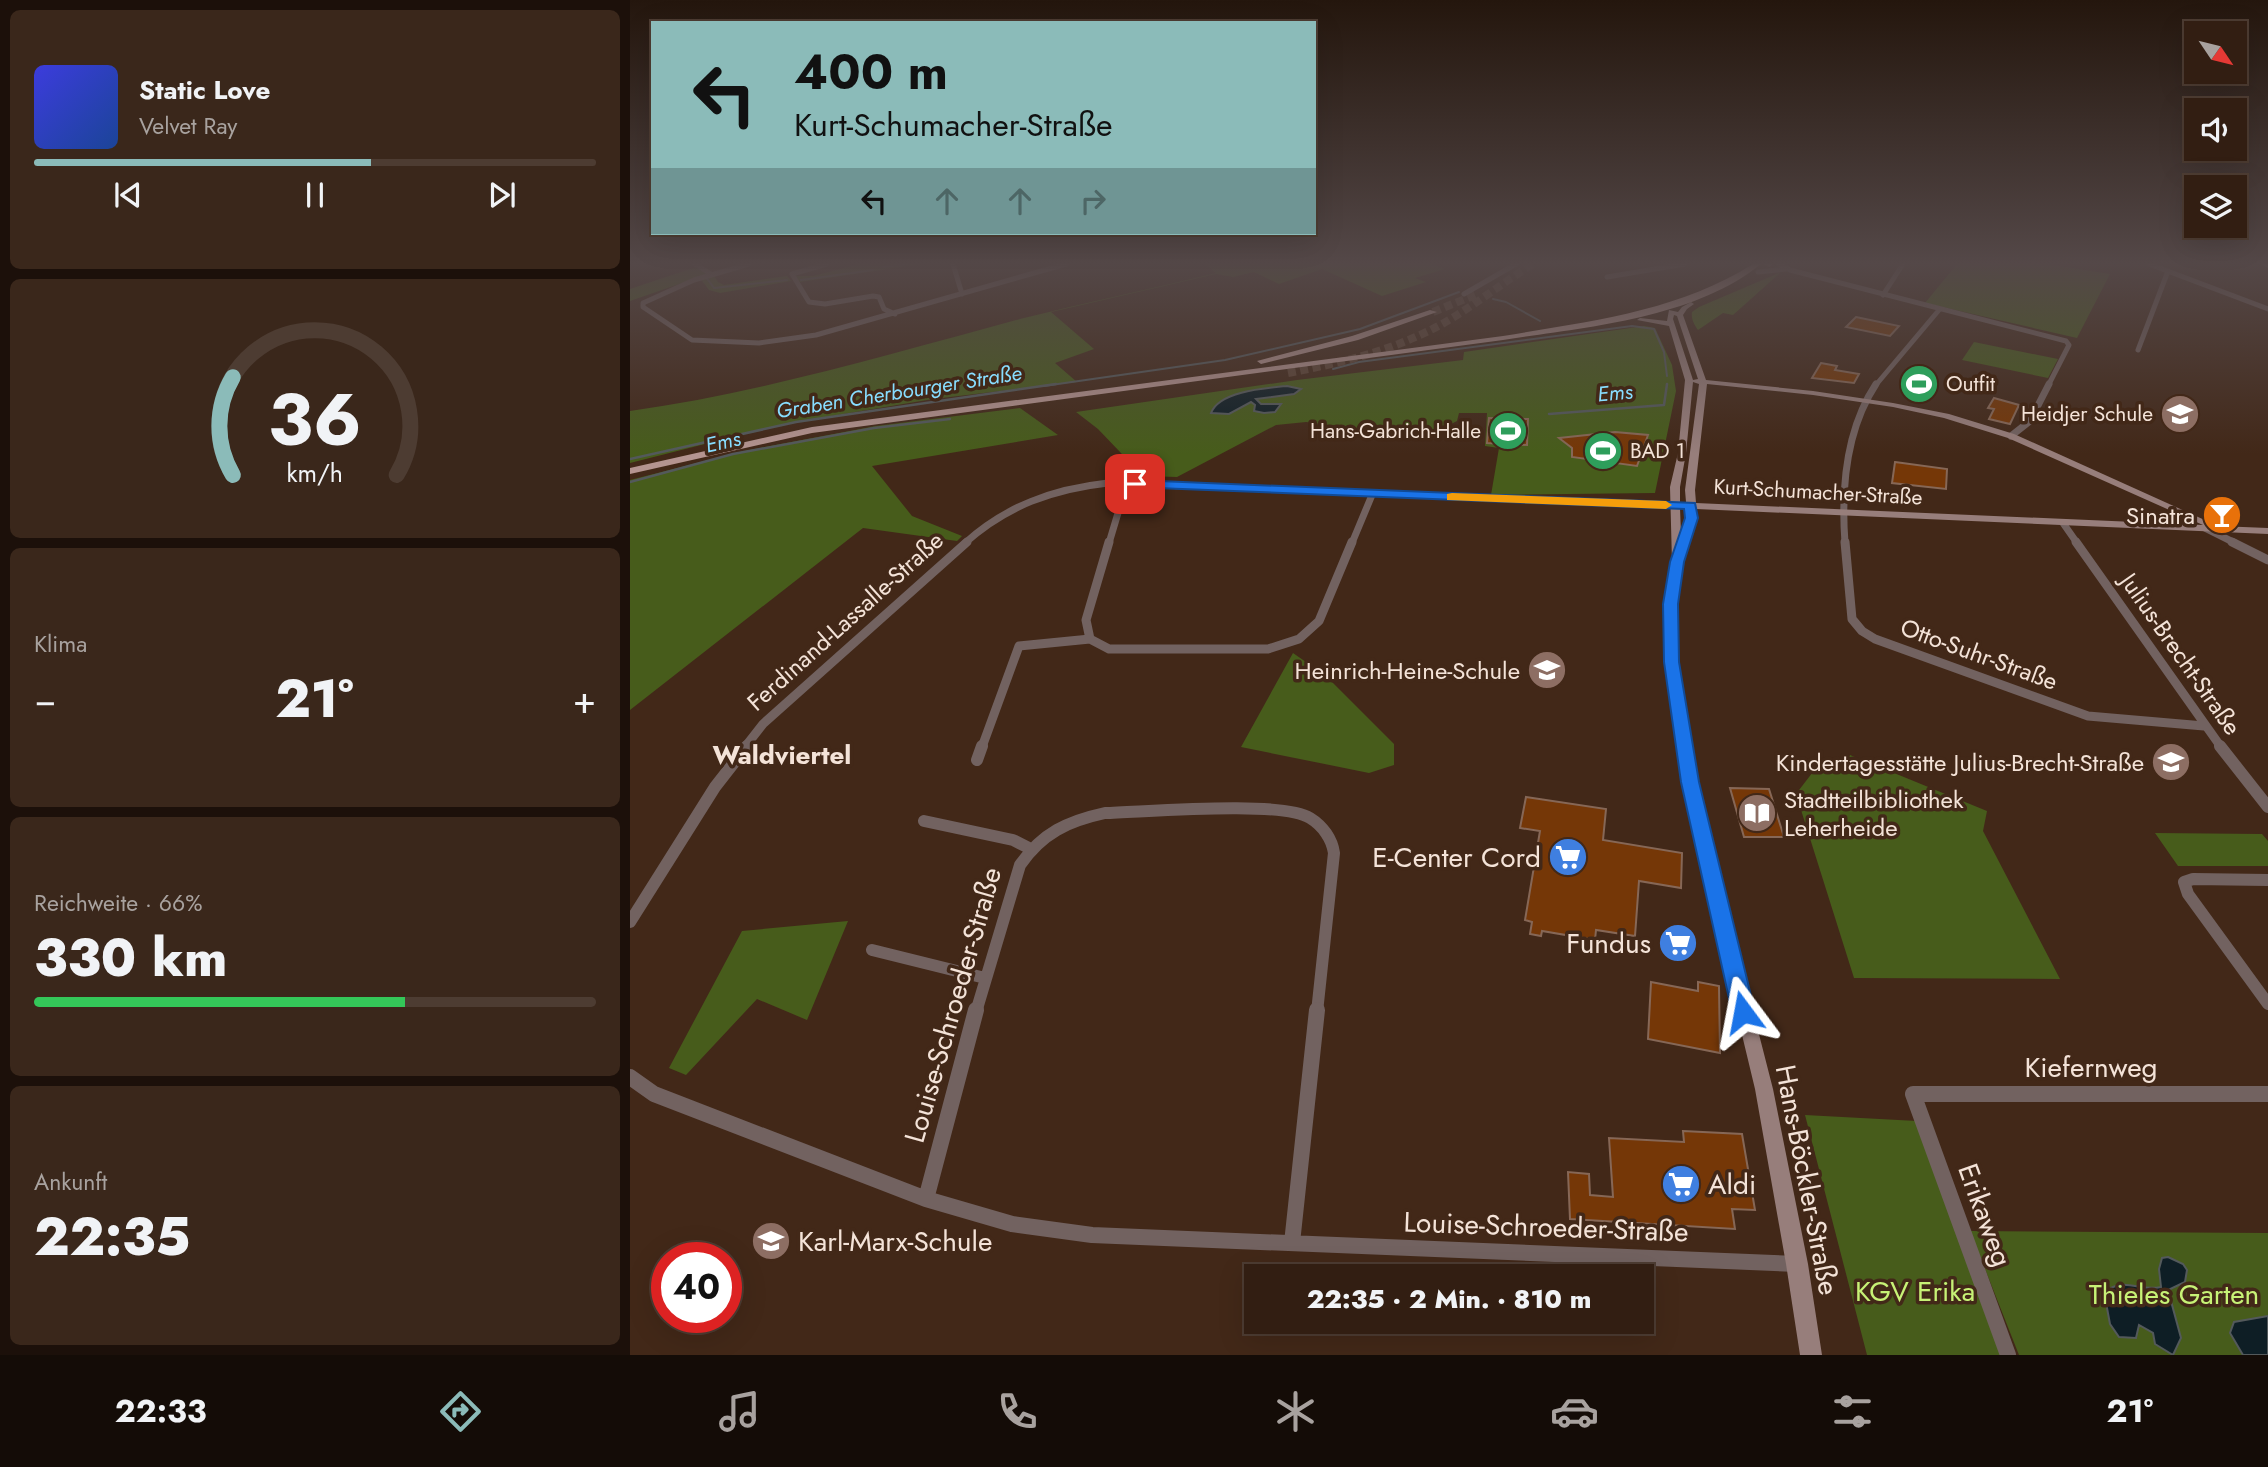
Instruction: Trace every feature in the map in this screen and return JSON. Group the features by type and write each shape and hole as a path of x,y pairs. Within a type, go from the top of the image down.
{"main road":[{"path":"1164,382 1335,344 1386,327"},
{"path":"1503,338 1558,327"},
{"path":"630,471 786,434 1164,382 1602,327"},
{"path":"959,410 1083,400 1288,373"}],"street":[{"path":"671,327 692,340 759,343 850,327"},
{"name":"Hans-Böckler-Straße","path":"1673,327 1689,380 1675,505 1677,562 1669,619 1678,713 1701,835 1763,1089 1797,1264 1811,1355"},
{"name":"Hans-Böckler-Straße","path":"1677,562 1692,518 1690,490 1703,382 1682,327"},
{"name":"Otto-Suhr-Straße","path":"1924,327 1866,401 1849,452 1844,513 1852,619 1875,639 2088,716 2204,726"},
{"path":"2011,436 2030,421 2069,345 2057,338 2012,327"},
{"path":"2138,350 2147,327"},
{"path":"1689,380 1866,401 1946,416 2011,436 2220,529 2268,554"},
{"path":"2101,476 2268,559"},
{"path":"1090,639 1086,620 1118,513 1135,484"},
{"name":"Kurt-Schumacher-Straße","path":"1135,484 2268,531"},
{"name":"Ferdinand-Lassalle-Straße","path":"630,922 715,787 763,724 981,529 997,516 1048,493 1079,485 1135,484"},
{"path":"977,760 1019,646 1090,639 1109,649 1268,649 1293,643 1319,621 1372,495"},
{"name":"Julius-Brecht-Straße","path":"2063,523 2204,726 2268,807"},
{"name":"Louise-Schroeder-Straße","path":"1292,1243 1334,853 1332,840 1310,818 1277,808 1105,813 1065,824 1031,849 1020,864 985,978 926,1199 1012,1224 1092,1235 1797,1264"},
{"path":"924,821 1013,840 1031,849"},
{"path":"2268,880 2193,879 2184,882 2188,894 2268,1004"},
{"path":"872,950 985,978"},
{"path":"630,1077 654,1094 926,1199"},
{"name":"Kiefernweg","path":"1913,1094 2268,1094"},
{"name":"Erikaweg","path":"1913,1094 2008,1355"}],"green space":[{"path":"990,327 1069,327 1094,349 1055,363 1077,382 933,399 784,424 630,463 630,411 730,393 878,358"},
{"path":"1635,327 1655,328 1672,365 1676,391 1655,493 1491,495 1499,448 1485,446 1487,413 1459,413 1457,421 1426,437 1306,422 1276,425 1177,477 1143,476 1098,429 1076,412 1297,380 1463,360 1464,352"},
{"path":"2030,327 2083,327 2077,338"},
{"path":"1974,342 2058,359 2048,378 1962,360"},
{"path":"1020,408 1058,435 872,466 912,516 962,536 957,541 863,528 630,710 630,480 744,451 876,426"},
{"path":"1293,653 1326,676 1394,744 1394,765 1369,773 1241,747"},
{"path":"1850,755 1987,811 1983,831 2060,979 1854,978 1796,794 1819,764 1839,773"},
{"path":"2155,833 2262,834 2268,841 2268,866 2178,866"},
{"path":"848,921 807,1020 757,999 686,1075 669,1068 742,931"},
{"name":"KGV Erika","path":"1805,1115 1917,1121 2002,1355 1867,1355"},
{"name":"Thieles Garten","path":"1970,1231 2268,1233 2268,1355 2019,1355"}],"water":[{"path":"1287,386 1301,389 1294,394 1256,399 1261,404 1281,404 1275,412 1254,411 1255,405 1251,402 1229,414 1211,413 1223,400 1233,395"},
{"path":"2168,1257 2183,1264 2187,1270 2185,1282 2168,1290 2181,1338 2173,1355 2155,1344 2153,1333 2139,1325 2136,1338 2119,1337 2110,1324 2104,1292 2119,1285 2161,1287 2159,1269 2162,1258"},
{"path":"2268,1316 2268,1355 2243,1355 2230,1333 2234,1322"}],"building":[{"path":"1847,327 1898,327 1890,336"},
{"path":"1821,363 1837,366 1835,370 1859,374 1854,383 1812,378"},
{"path":"1994,398 2019,405 2010,424 1989,419 1994,409 1988,408"},
{"name":"Hans-Gabrich-Halle","path":"1489,418 1528,419 1527,445 1487,443"},
{"name":"BAD 1","path":"1615,432 1648,435 1637,466 1572,457 1572,448 1559,438"},
{"path":"1895,462 1947,469 1946,489 1892,483"},
{"name":"Stadtteilbibliothek Leherheide","path":"1730,788 1769,789 1784,837 1744,837"},
{"name":"E-Center Cord","path":"1526,797 1606,809 1603,840 1682,853 1681,888 1639,881 1635,936 1596,930 1595,940 1542,931 1541,936 1530,934 1532,922 1525,920 1540,831 1520,828"},
{"path":"1651,982 1698,991 1698,982 1719,986 1720,1053 1648,1039"},
{"name":"Aldi","path":"1683,1131 1742,1134 1755,1210 1732,1209 1735,1229 1570,1219 1568,1172 1589,1174 1590,1195 1613,1197 1609,1138 1684,1142"}],"waterway":[{"name":"Graben Cherbourger Straße","path":"1044,386 1225,360 1365,327"},
{"name":"Ems","path":"1333,369 1359,362 1623,327"},
{"name":"Ems","path":"1641,327 1654,329 1664,352 1667,376"},
{"name":"Graben Cherbourger Straße","path":"630,459 796,422 1056,384"},
{"name":"Ems","path":"1549,414 1664,405 1667,384"},
{"name":"Ems","path":"630,482 733,454 874,428 950,419"}],"tunnel":[{"path":"1288,373 1367,354 1406,341 1435,327"}],"slow traffic":[{"path":"1452,497 1666,505"}],"place":[{"name":"Outfit","path":"1919,384"},
{"name":"Heidjer Schule","path":"2180,414"},
{"name":"Hans-Gabrich-Halle","path":"1508,431"},
{"name":"BAD 1","path":"1603,451"},
{"name":"Sinatra","path":"2222,515"},
{"name":"Heinrich-Heine-Schule","path":"1547,670"},
{"name":"Kindertagesstätte Julius-Brecht-Straße","path":"2171,762"},
{"name":"Stadtteilbibliothek Leherheide","path":"1757,813"},
{"name":"E-Center Cord","path":"1568,857"},
{"name":"Fundus","path":"1678,943"},
{"name":"Aldi","path":"1681,1184"},
{"name":"Karl-Marx-Schule","path":"771,1241"}],"district":[{"name":"Waldviertel","path":"782,755"}],"route":[{"path":"1135,484 1690,506 1692,518 1677,562 1670,604 1672,662 1690,782 1743,1012"}]}
